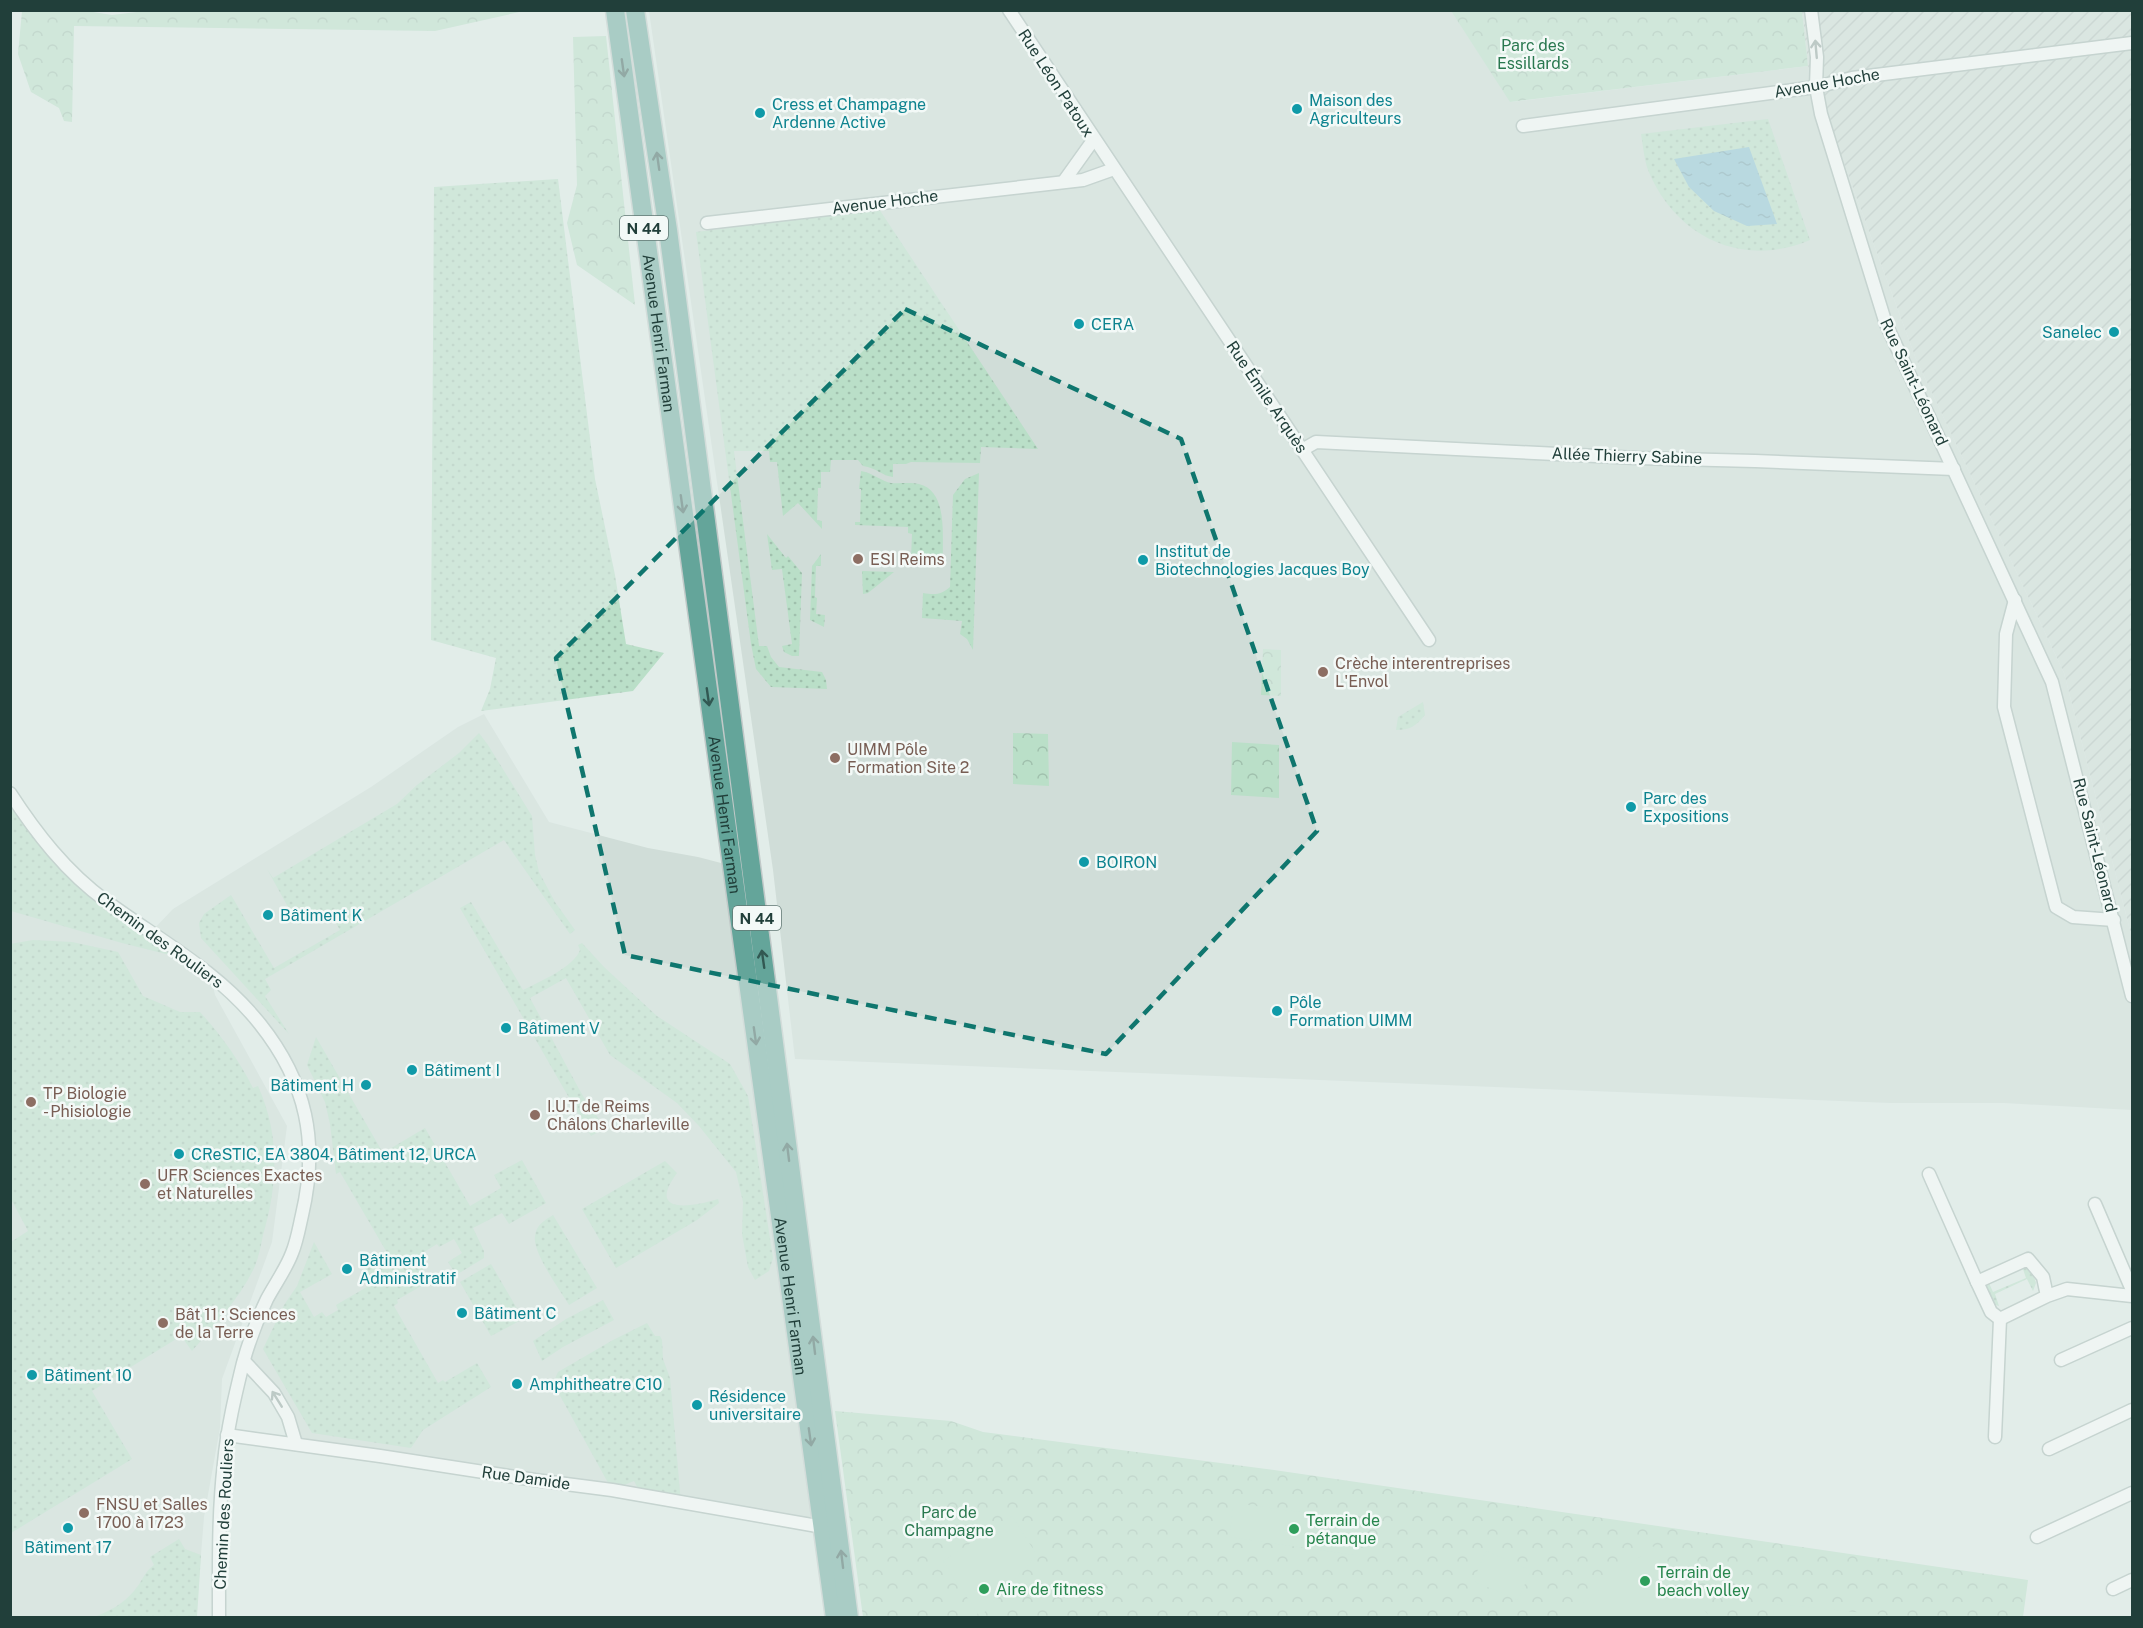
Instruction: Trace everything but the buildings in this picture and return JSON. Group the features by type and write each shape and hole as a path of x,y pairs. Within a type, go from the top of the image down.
{"main road":[{"name":"Avenue Henri Farman","path":"615,10 835,1617"},
{"name":"Avenue Henri Farman","path":"635,10 667,225 849,1617"}],"street":[{"name":"Rue Léon Patoux","path":"1009,10 1104,155"},
{"name":"Rue Saint-Léonard","path":"1812,10 1817,57 1816,87 1821,114 1886,324 2052,682 2133,996"},
{"name":"Avenue Hoche","path":"1523,126 1816,87 1852,78 2133,43"},
{"path":"1064,181 1094,139"},
{"name":"Rue Émile Arquès","path":"1104,155 1429,640"},
{"name":"Avenue Hoche","path":"707,223 1083,180 1114,169"},
{"name":"Allée Thierry Sabine","path":"1302,450 1316,442 1636,458 1755,460 1954,469"},
{"name":"Rue Saint-Léonard","path":"2015,600 2006,634 2004,707 2056,907 2073,917 2114,920"},
{"name":"Chemin des Rouliers","path":"10,793 45,842 69,869 105,900 194,961 246,1008 273,1042 291,1074 308,1126 310,1174 292,1254 262,1309 254,1329 227,1435 221,1506 219,1617"},
{"path":"1929,1174 1991,1312 2000,1319"},
{"path":"2095,1204 2133,1290"},
{"path":"1977,1282 2028,1259 2043,1277 2047,1296"},
{"path":"2000,1319 2067,1289 2133,1296"},
{"path":"1995,1437 2000,1319"},
{"path":"2061,1360 2133,1328"},
{"path":"244,1361 274,1393 288,1417 296,1444"},
{"path":"2049,1449 2133,1410"},
{"name":"Rue Damide","path":"227,1435 641,1494 823,1527"},
{"path":"2037,1537 2133,1493"},
{"path":"2113,1589 2133,1580"}],"highlighted area":[{"path":"905,309 1181,439 1317,831 1106,1054 625,955 556,658"}],"shaded area":[{"path":"649,11 1451,11 1511,102 1808,66 1916,359 2064,673 2132,938 2132,1110 2004,1103 1890,1103 795,1059 773,870"},
{"path":"1802,11 2132,11 2132,938 2064,673 1916,359 1808,66"},
{"name":"I.U.T de Reims Châlons Charleville","path":"484,714 549,822 648,848 721,863 733,872 823,1527 296,1444 288,1417 244,1361 300,1226 308,1126 273,1042 211,977 215,995 287,1126 272,1242 222,1379 220,1428 204,1517 196,1617 11,1617 10,788 35,829 87,885 152,931 173,909 371,787 458,727"}],"green space":[{"path":"22,11 87,11 112,15 145,11 524,11 435,31 74,26 72,122 64,121 59,108 31,92 18,54"},
{"name":"Parc des Essillards","path":"1451,11 1802,11 1808,66 1510,102"},
{"path":"606,36 635,305 577,265 567,223 577,185 573,37"},
{"path":"1768,119 1810,240 1785,248 1760,251 1736,248 1714,241 1693,229 1675,213 1660,193 1648,170 1641,134"},
{"path":"558,179 595,479 615,575 626,644 664,653 633,691 481,711 490,689 496,658 431,640 434,187"},
{"path":"879,209 1038,449 981,447 980,463 893,464 893,477 863,466 858,460 831,460 830,472 821,472 821,488 818,488 817,520 822,521 822,529 798,503 783,516 777,462 770,462 769,451 734,451 759,646 767,646 771,657 779,667 822,672 827,689 771,687 756,669 751,644 696,232"},
{"path":"861,471 888,482 919,484 928,488 935,495 942,515 943,558 906,566 907,559 911,558 912,534 908,533 908,527 855,525 855,522 860,522"},
{"path":"979,473 973,650 967,639 960,634 962,621 922,618 923,593 938,594 950,587 953,495 965,479"},
{"path":"767,534 786,558 788,556 802,573 799,656 792,656 784,652 782,646 792,644 782,569 772,570"},
{"path":"821,554 821,566 816,566 815,597 817,598 816,614 825,615 824,627 810,620 812,566"},
{"path":"862,571 894,572 868,593 863,594"},
{"path":"1263,649 1281,650 1281,696 1261,695"},
{"path":"1423,702 1425,715 1422,719 1409,728 1396,730 1398,717"},
{"path":"479,733 532,816 535,855 539,872 555,902 575,930 570,934 504,840 265,979 271,990 265,996 289,1034 201,938 199,923 204,914 231,895 274,968 340,930 334,920 329,922 323,911 298,925 267,869 273,878 397,804 417,785 459,753"},
{"path":"1013,733 1048,734 1049,786 1013,784"},
{"path":"1232,742 1279,745 1279,798 1231,795"},
{"path":"10,792 87,885 194,961 11,911"},
{"path":"471,902 523,990 571,962 580,950 578,945 582,943 604,967 657,1016 730,1064 748,1096 773,1258 769,1271 755,1280 748,1267 742,1234 743,1202 736,1172 677,1103 610,1055 566,978 530,998 579,1089 586,1101 588,1100 604,1129 591,1136 460,908"},
{"name":"UFR Sciences Exactes et Naturelles","path":"33,940 72,942 118,952 143,996 180,1012 200,1012 229,1048 253,1088 258,1086 270,1123 274,1178 268,1216 255,1266 235,1300 192,1351 181,1336 92,1391 132,1459 11,1533 11,1242 28,1231 11,1199 10,944"},
{"path":"316,1037 383,1153 425,1128 470,1206 501,1188 494,1175 522,1160 546,1203 509,1224 502,1213 473,1228 484,1251 484,1258 456,1275 448,1262 462,1253 454,1239 439,1247 437,1244 416,1257 430,1281 397,1300 398,1303 394,1306 438,1383 443,1380 445,1382 477,1363 491,1387 423,1430 411,1448 312,1433 263,1349 284,1305 297,1286 314,1242 332,1274 300,1292 314,1317 322,1312 326,1317 338,1310 336,1305 372,1284 362,1265 386,1251 340,1172 336,1174 325,1102 307,1065"},
{"path":"665,1161 677,1173 669,1187 667,1196 669,1202 685,1205 718,1199 719,1203 697,1220 616,1268 582,1209"},
{"path":"553,1215 597,1288 569,1305 542,1261 535,1243 537,1229 541,1223"},
{"path":"491,1264 523,1319 491,1336 460,1282"},
{"path":"2022,1266 2032,1271 2036,1283 2033,1291 2027,1279 1995,1294 1999,1306 1992,1304 1984,1287 1988,1281 1993,1292 2026,1278"},
{"path":"603,1300 614,1320 542,1361 533,1341 566,1319"},
{"path":"647,1323 655,1336 660,1336 662,1340 663,1359 670,1378 681,1503 641,1494 634,1481 612,1490 553,1383 558,1372"},
{"name":"Parc de Champagne","path":"835,1411 951,1421 983,1432 1274,1470 2028,1580 2023,1617 863,1617"},
{"name":"Terrain de pétanque","path":"1234,1503 1359,1520 1354,1555 1229,1537"},
{"name":"Aire de fitness","path":"1012,1516 1037,1555 980,1617 943,1561"},
{"path":"179,1539 185,1549 201,1555 197,1617 94,1617 111,1610 125,1600 154,1565 150,1557"},
{"name":"Terrain de beach volley","path":"1653,1546 1710,1617 1569,1617 1567,1615"},
{"path":"1486,1551 1531,1570 1518,1600 1473,1581"},
{"path":"1775,1604 1904,1617 1773,1617"}],"water":[{"path":"1749,147 1777,224 1747,226 1714,211 1689,187 1674,159"}],"place":[{"name":"Maison des Agriculteurs","path":"1297,109"},
{"name":"Cress et Champagne Ardenne Active","path":"760,113"},
{"name":"CERA","path":"1079,324"},
{"name":"Sanelec","path":"2114,332"},
{"name":"ESI Reims","path":"858,559"},
{"name":"Institut de Biotechnologies Jacques Boy","path":"1143,560"},
{"name":"Crèche interentreprises L'Envol","path":"1323,672"},
{"name":"UIMM Pôle Formation Site 2","path":"835,758"},
{"name":"Parc des Expositions","path":"1631,807"},
{"name":"BOIRON","path":"1084,862"},
{"name":"Bâtiment K","path":"268,915"},
{"name":"Pôle Formation UIMM","path":"1277,1011"},
{"name":"Bâtiment V","path":"506,1028"},
{"name":"Bâtiment I","path":"412,1070"},
{"name":"Bâtiment H","path":"366,1085"},
{"name":"TP Biologie - Phisiologie","path":"31,1102"},
{"name":"I.U.T de Reims Châlons Charleville","path":"535,1115"},
{"name":"CReSTIC, EA 3804, Bâtiment 12, URCA","path":"179,1154"},
{"name":"UFR Sciences Exactes et Naturelles","path":"145,1184"},
{"name":"Bâtiment Administratif","path":"347,1269"},
{"name":"Bâtiment C","path":"462,1313"},
{"name":"Bât 11 : Sciences de la Terre","path":"163,1323"},
{"name":"Bâtiment 10","path":"32,1375"},
{"name":"Amphitheatre C10","path":"517,1384"},
{"name":"Résidence universitaire","path":"697,1405"},
{"name":"FNSU et Salles 1700 à 1723","path":"84,1513"},
{"name":"Bâtiment 17","path":"68,1528"},
{"name":"Terrain de pétanque","path":"1294,1529"},
{"name":"Terrain de beach volley","path":"1645,1581"},
{"name":"Aire de fitness","path":"984,1589"}]}
